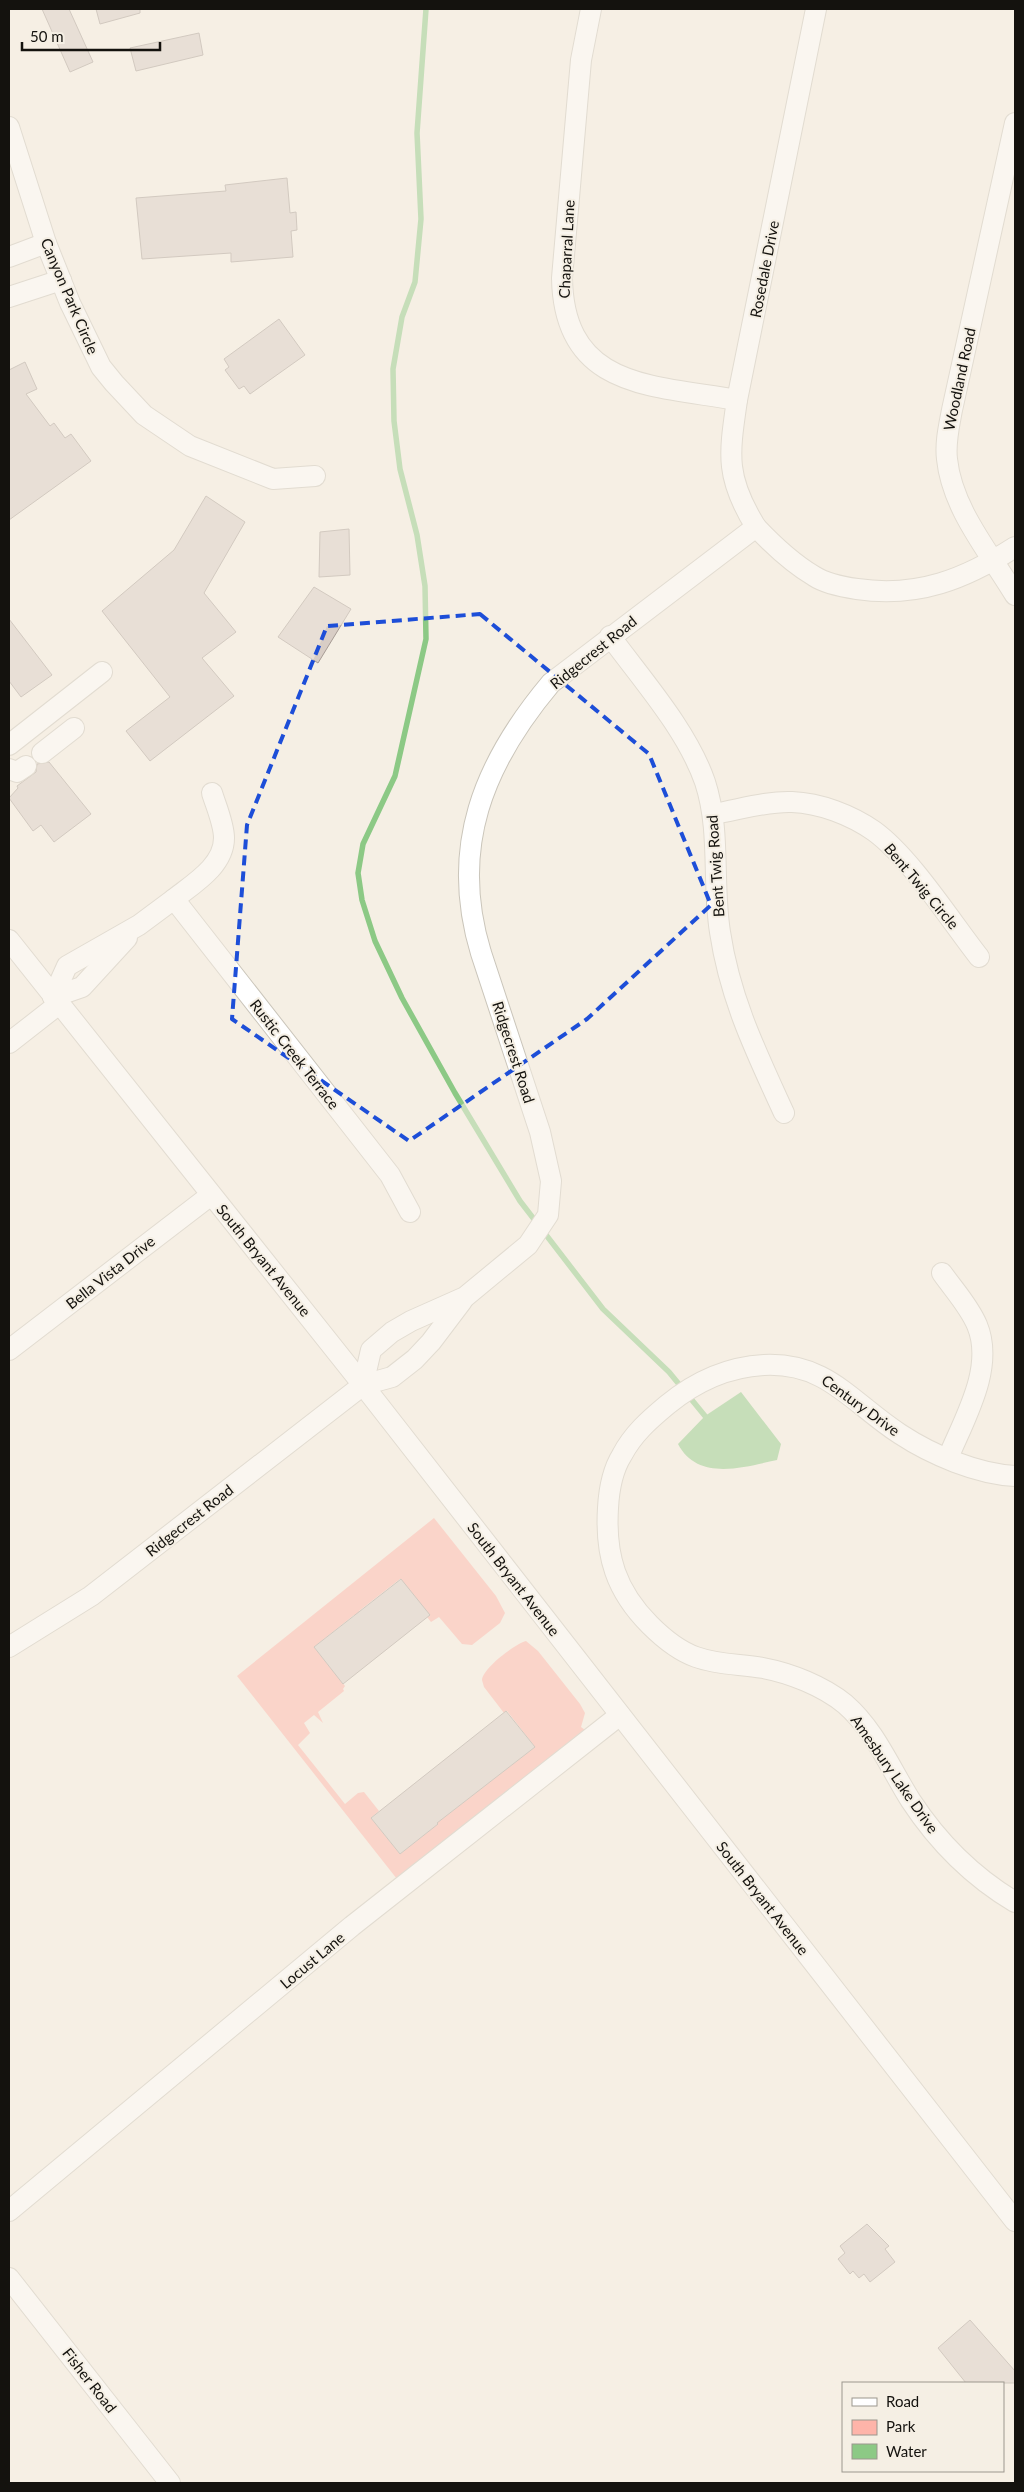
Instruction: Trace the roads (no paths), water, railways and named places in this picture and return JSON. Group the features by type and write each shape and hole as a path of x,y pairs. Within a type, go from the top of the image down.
{"street":[{"name":"Chaparral Lane","path":"591,9 581,60 562,278 562,301 569,327 580,346 594,361 611,373 632,382 737,400"},
{"name":"Rosedale Drive","path":"756,527 744,508 732,478 731,446 737,400 816,9"},
{"name":"Woodland Road","path":"1015,123 952,410 946,451 951,482 960,502 1015,595"},
{"name":"Canyon Park Circle","path":"9,127 46,243 60,280 101,366 129,401 154,423 190,446 273,479 315,476"},
{"path":"1001,189 1015,174"},
{"path":"9,257 46,243"},
{"path":"9,297 60,280"},
{"path":"756,527 776,548 815,577 842,587 881,593 914,591 956,580 994,561 1015,547"},
{"name":"Ridgecrest Road","path":"9,1647 91,1596 363,1385 392,1377 415,1359 431,1342 465,1297 528,1245 548,1215 551,1181 540,1132 474,930 469,898 469,875 471,849 485,784 508,739 529,709 551,683 610,636 756,527"},
{"name":"Bent Twig Road","path":"610,636 687,743 705,783 713,814 716,904 726,964 737,1005 784,1113"},
{"path":"9,745 102,672"},
{"path":"42,753 74,728"},
{"path":"9,1044 56,1001 82,987 139,925 204,875 220,858 224,838 212,793"},
{"name":"Bent Twig Circle","path":"713,814 791,802 834,811 855,820 874,831 894,849 979,957"},
{"name":"Rustic Creek Terrace","path":"174,899 390,1175 410,1212"},
{"name":"South Bryant Avenue","path":"9,940 363,1385 1015,2221"},
{"name":"Bella Vista Drive","path":"9,1350 211,1195"},
{"path":"942,1273 977,1324 982,1352 980,1373 972,1399 948,1458"},
{"name":"Ridgecrest Road","path":"363,1385 371,1350 392,1332 411,1321 465,1297"},
{"name":"Century Drive","path":"633,1438 667,1405 702,1380 733,1369 766,1365 809,1370 828,1379 864,1409 902,1436 948,1458 987,1472 1015,1476"},
{"name":"Amesbury Lake Drive","path":"633,1438 612,1473 606,1528 608,1548 614,1573 624,1594 664,1638 694,1656 711,1662 783,1673 821,1689 840,1700 861,1720 911,1800 946,1847 992,1888 1015,1902"},
{"name":"Locust Lane","path":"9,2211 352,1926 620,1715"},
{"name":"Fisher Road","path":"9,2278 170,2483"}],"water":[{"path":"741,1392 781,1444 777,1460 723,1469 709,1468 697,1464 687,1456 678,1444 705,1416"}],"waterway":[{"path":"426,9 417,133 421,219 415,282 402,317 393,369 394,421 400,469 417,535 425,586 426,639 395,776 363,844 358,873 362,900 375,941 402,998 455,1093 520,1201 603,1309 669,1372 705,1416"}]}
